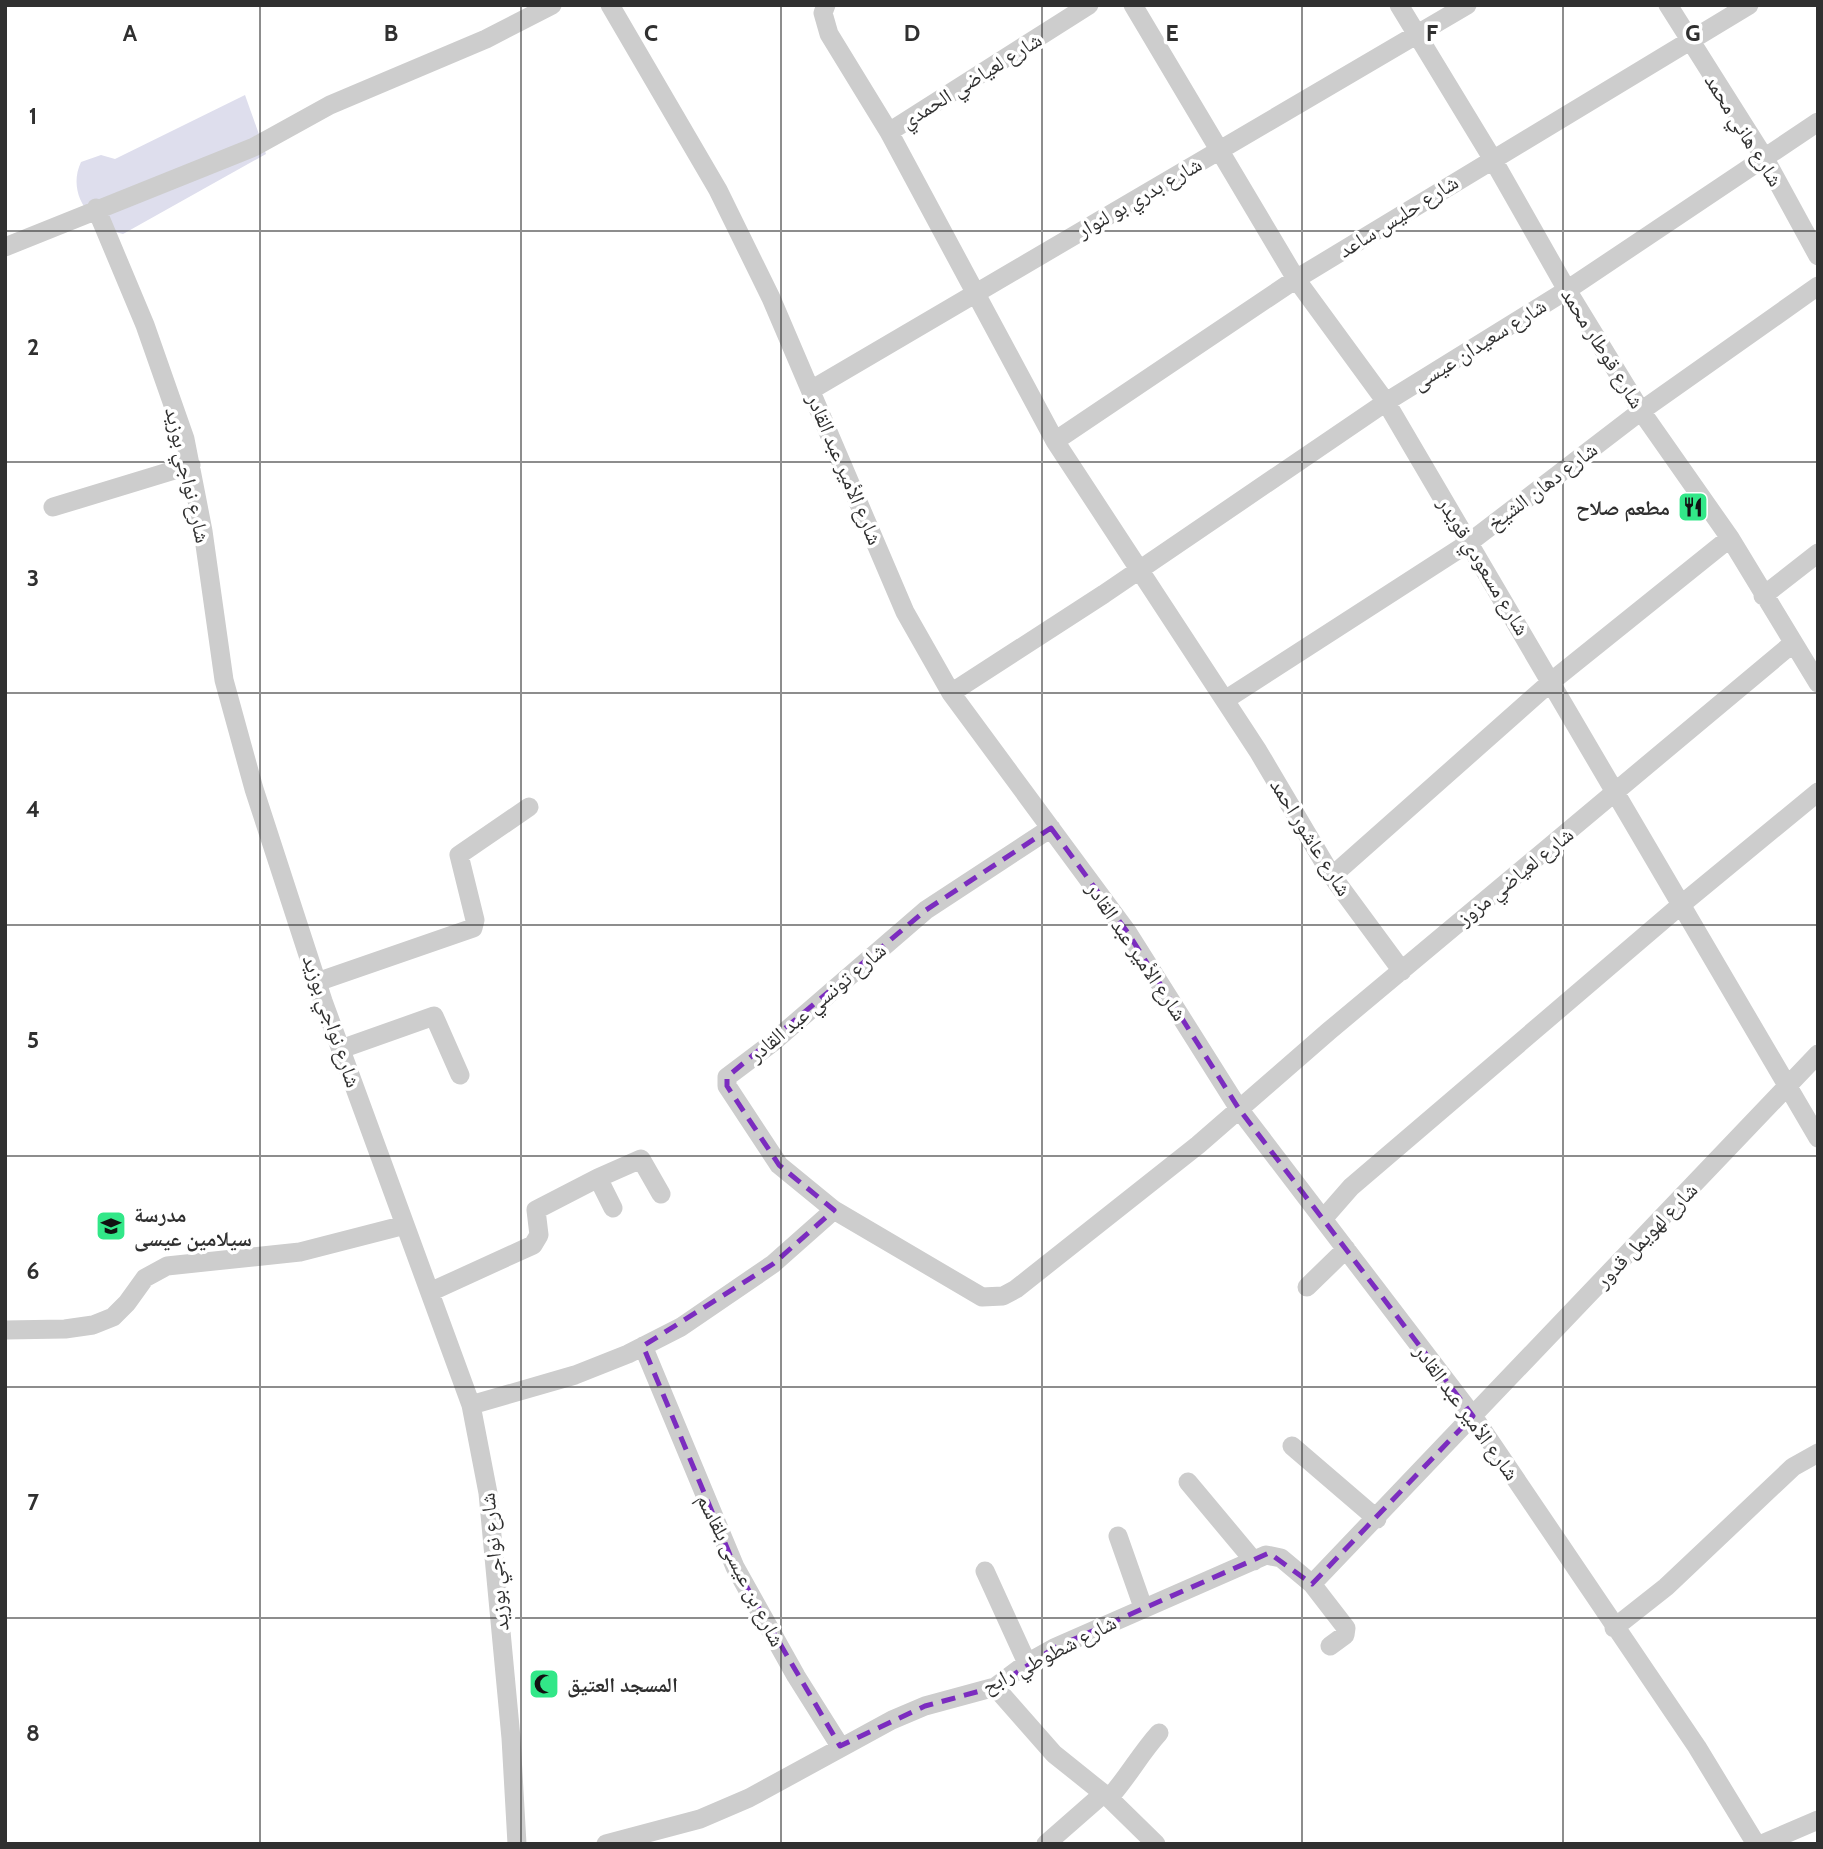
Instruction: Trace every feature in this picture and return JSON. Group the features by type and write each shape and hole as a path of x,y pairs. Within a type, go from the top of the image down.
{"street":[{"path":"5,247 96,208 254,147 330,105 486,39 552,5"},
{"name":"شارع الأمير عبد القادر","path":"610,5 718,191 771,298 905,612 951,693 1128,933 1239,1109 1473,1416 1696,1747 1756,1844"},
{"name":"شارع عاشور احمد","path":"826,5 823,13 829,34 889,132 1055,441 1141,568 1332,876 1402,971"},
{"name":"شارع لعياضي الحمدي","path":"889,132 1089,5"},
{"name":"شارع مسعودي قويدر","path":"1133,5 1296,279 1386,402 1818,1138"},
{"name":"شارع قوطار محمد","path":"1399,5 1641,411 1730,538 1818,683"},
{"name":"شارع بدري بو لنوار","path":"811,390 1467,5"},
{"name":"شارع هاني محمد","path":"1668,5 1688,41 1764,157 1818,256"},
{"name":"شارع حليس ساعد","path":"1055,441 1296,279 1749,5"},
{"name":"شارع سعيدان عيسى","path":"951,693 1386,402 1567,290 1818,122"},
{"name":"شارع نواجي بوزيد","path":"96,208 145,325 175,409 191,465 227,691 254,789 317,982 471,1405 488,1493 510,1731 517,1844"},
{"name":"شارع دهان الشيخ","path":"1225,700 1470,542 1641,411 1818,286"},
{"path":"53,506 191,465"},
{"path":"1332,876 1552,681 1730,538"},
{"path":"1763,596 1818,553"},
{"name":"شارع لعياضي مزوز","path":"834,1210 982,1297 1003,1296 1016,1289 1239,1109 1792,644"},
{"path":"1323,1219 1351,1187 1682,904 1818,792"},
{"path":"317,982 473,928 475,920 459,855 529,807"},
{"name":"شارع تونسي عبد القادر","path":"834,1210 779,1166 727,1086 727,1077 772,1043 926,910 1051,828"},
{"path":"341,1049 434,1016 460,1076"},
{"name":"شارع لهويمل قدور","path":"1473,1416 1818,1055"},
{"path":"430,1292 533,1245 539,1235 536,1210 641,1159 662,1194"},
{"path":"598,1178 613,1208"},
{"path":"471,1405 575,1375 681,1327 773,1264 834,1210"},
{"path":"5,1330 65,1329 93,1325 113,1317 145,1278 167,1266 300,1252 405,1225"},
{"path":"1307,1287 1346,1249"},
{"name":"شارع بن عيسى بلقاسم","path":"643,1346 735,1567 796,1676 841,1746"},
{"path":"1330,1646 1345,1635 1346,1628 1312,1584 1473,1416"},
{"path":"1292,1447 1377,1518"},
{"path":"1614,1628 1666,1587 1793,1467 1818,1454"},
{"path":"1188,1482 1254,1561"},
{"path":"1118,1536 1143,1607"},
{"name":"شارع شطوطي رابح","path":"606,1844 700,1819 749,1798 841,1746 925,1706 995,1687 1027,1663 1143,1607 1272,1554 1312,1584"},
{"path":"985,1571 1027,1663"},
{"path":"995,1687 1054,1754 1106,1796 1156,1844"},
{"path":"1046,1844 1129,1775 1137,1758 1159,1733"},
{"path":"1762,1844 1818,1820"}],"highlighted area":[{"path":"1051,828 1128,933 1239,1109 1473,1416 1312,1584 1269,1553 1054,1648 995,1687 925,1706 840,1746 735,1567 643,1346 773,1264 834,1210 779,1165 727,1086 727,1077 926,910"}],"shaded area":[{"path":"245,95 266,154 123,234 101,224 84,207 77,186 81,162 101,155 115,159"}],"place":[{"name":"مطعم صلاح","path":"1693,507"},
{"name":"مدرسة سيلامين عيسى","path":"111,1226"},
{"name":"المسجد العتيق","path":"544,1684"}]}
